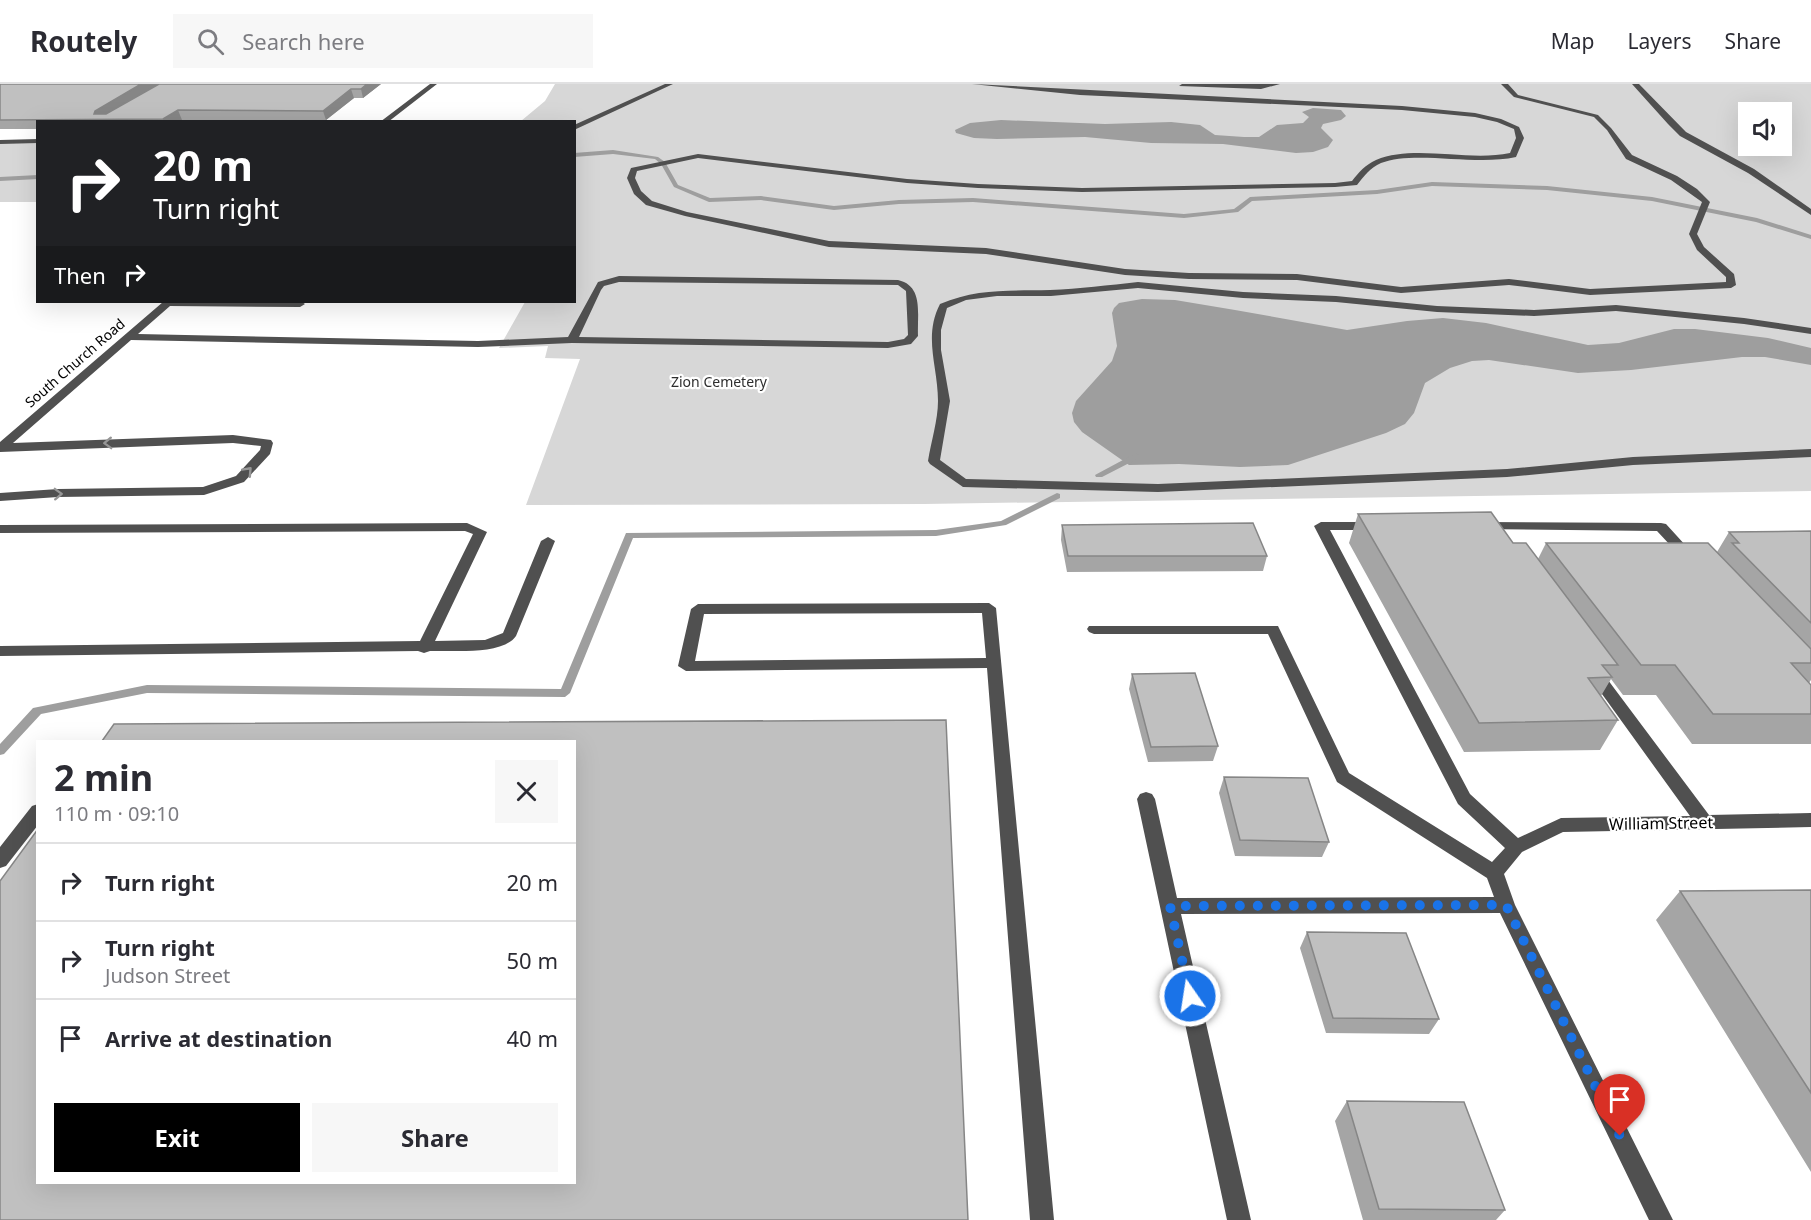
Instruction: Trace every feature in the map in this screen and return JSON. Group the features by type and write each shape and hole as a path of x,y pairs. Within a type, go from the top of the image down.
{"street":[{"path":"386,120 434,84"},
{"path":"576,128 670,84"},
{"path":"975,84 1080,93 1428,110 1499,120 1517,128 1520,138 1513,155 1498,160 1445,156 1403,157 1379,162 1366,168 1354,183 1199,189 1083,190 978,186 896,180 730,158 698,156 651,164 634,170 631,178 636,192 650,203 685,214 818,242 986,251 1125,272 1189,276 1297,277 1401,290 1509,282 1590,292 1731,285 1731,276 1700,248 1693,234 1706,202 1694,190 1629,157 1609,129 1596,116 1516,96 1504,84"},
{"path":"1064,84 1074,86"},
{"path":"1179,86 1261,87 1276,84"},
{"path":"1635,84 1683,134 1751,171 1811,213"},
{"path":"1017,87 1099,86"},
{"path":"0,142 36,141"},
{"path":"128,337 478,344 572,340 898,344 907,342 912,336 911,291 908,286 902,284 882,282 619,279 601,284 597,289 572,340"},
{"path":"1811,331 1723,318 1616,308 1534,313 1437,309 1336,299 1243,295 1138,285 1051,293 997,293 975,296 943,306 936,330 936,350 944,401 934,461 963,483 1158,488 1507,473 1633,461 1811,453"},
{"name":"South Church Road","path":"0,447 167,303"},
{"path":"234,303 300,304"},
{"path":"0,447 233,439 267,443 266,451 240,479 204,491 58,493 0,497"},
{"path":"1393,526 1321,526 1464,799 1516,847 1494,873"},
{"path":"1464,526 1661,526 1701,569"},
{"path":"1488,526 1502,545"},
{"path":"0,529 467,527 480,532 424,648"},
{"path":"0,651 424,648 487,645 509,636 548,541"},
{"path":"994,663 686,666 698,609 989,608 994,663 1042,1220"},
{"path":"1094,629 1273,629 1343,777 1494,873 1506,905 1661,1220"},
{"path":"1586,660 1704,822"},
{"path":"1146,799 1239,1220"},
{"path":"0,861 36,814"},
{"name":"William Street","path":"1516,847 1562,825 1811,820"},
{"path":"1170,906 1506,905"}],"green space":[{"name":"Zion Cemetery","path":"555,84 1811,84 1811,491 924,504 526,505 580,359 545,358 548,346 499,348 524,303 576,303 576,120 522,120 545,101"},
{"path":"0,143 36,143 36,202 0,202"}],"shaded area":[{"path":"1313,108 1341,110 1346,116 1341,120 1323,124 1321,128 1333,140 1328,147 1313,152 1296,153 1223,144 1151,143 1085,137 974,138 956,133 955,130 970,123 1001,120 1105,124 1171,122 1200,125 1215,135 1259,137 1277,125 1303,123 1309,117 1302,112"},
{"path":"1142,299 1175,300 1347,330 1443,318 1486,323 1588,345 1619,343 1674,329 1695,329 1768,338 1811,348 1811,365 1765,357 1742,357 1631,370 1578,373 1489,360 1472,361 1450,368 1425,383 1414,413 1405,424 1386,433 1288,465 1240,467 1179,464 1129,465 1082,432 1074,422 1072,413 1076,401 1112,361 1117,346 1112,313 1114,308 1119,303"}],"building":[{"path":"0,84 141,84 95,111 94,114 106,114 159,84 367,84 361,89 351,89 323,111 178,110 163,119 0,120"},
{"path":"1491,512 1513,543 1526,543 1618,665 1602,665 1612,677 1588,678 1618,720 1479,723 1358,514"},
{"path":"1253,523 1267,556 1068,556 1062,525"},
{"path":"1811,531 1811,623 1732,543 1739,543 1729,532"},
{"path":"1546,543 1708,543 1811,649 1811,663 1791,663 1811,685 1811,714 1713,714 1675,665 1641,665"},
{"path":"1195,673 1218,746 1151,747 1132,674"},
{"path":"946,720 968,1220 0,1220 0,881 36,832 36,1184 576,1184 576,740 103,740 114,724"},
{"path":"1224,777 1308,778 1329,842 1240,840"},
{"path":"1811,890 1811,1093 1680,891"},
{"path":"1307,932 1406,933 1439,1019 1333,1018"},
{"path":"1347,1101 1464,1102 1505,1210 1379,1209"}],"waterway":[{"path":"576,155 613,152 656,158 663,163 676,186 709,200 761,198 834,208 899,202 973,200 1184,216 1236,211 1250,199 1377,192 1432,184 1547,188 1652,199 1757,220 1811,237"},
{"path":"0,179 36,177"},
{"path":"1099,475 1136,456"},
{"path":"0,751 37,711 147,689 565,693 629,535 936,533 1003,523 1057,496"}],"route":[{"path":"1190,996 1170,906 1506,905 1620,1136"}]}
